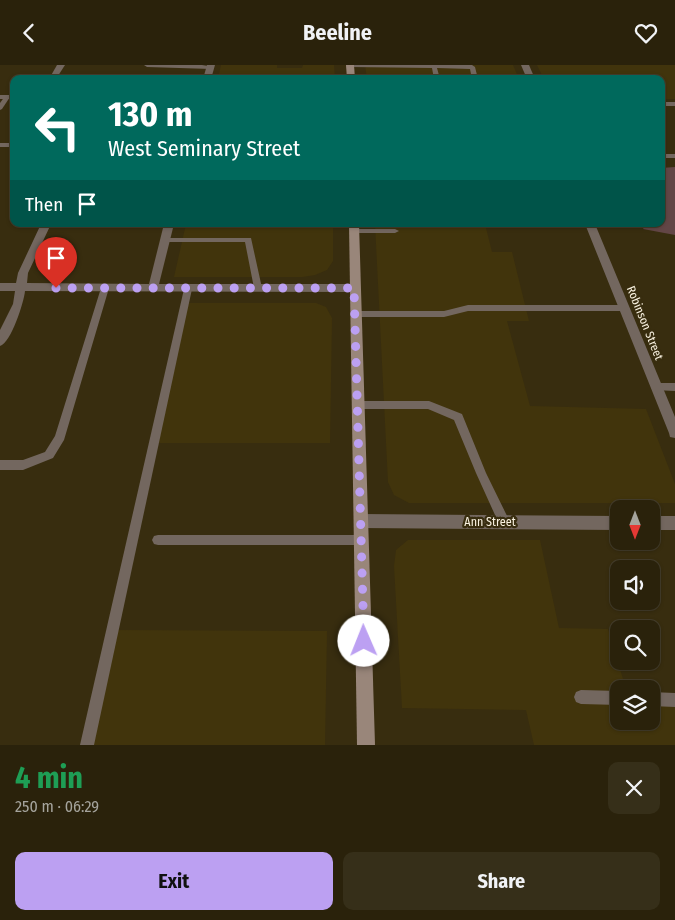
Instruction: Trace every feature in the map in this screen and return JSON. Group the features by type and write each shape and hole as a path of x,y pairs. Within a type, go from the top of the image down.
{"main road":[{"path":"354,227 354,314 366,745"}],"street":[{"path":"0,343 18,303 23,273 45,227"},
{"path":"153,288 168,227"},
{"name":"Robinson Street","path":"591,227 675,433"},
{"path":"0,287 354,288"},
{"name":"Ann Street","path":"361,521 610,523"},
{"path":"660,523 675,523"}],"lane":[{"path":"147,65 211,66"},
{"path":"350,65 472,67 474,75"},
{"path":"0,108 7,97"},
{"path":"354,227 394,231"},
{"path":"166,239 248,239 258,288"},
{"path":"0,465 23,465 48,455 60,437 105,288"},
{"path":"87,745 188,289"},
{"path":"354,314 444,314 468,308 624,308"},
{"path":"656,387 675,387"},
{"path":"357,405 430,405 458,417 504,522"},
{"path":"158,540 361,540"},
{"path":"581,697 610,698"},
{"path":"660,699 675,700"}],"shaded area":[{"path":"221,65 277,65 277,68 302,68 303,65 334,65 335,75 219,75"},
{"path":"365,65 513,65 517,75 366,75"},
{"path":"537,65 675,65 675,99 665,99 665,75 542,75"},
{"path":"675,167 675,235 643,229 644,227 665,227 665,168"},
{"path":"185,227 333,227 333,261 327,270 315,275 302,277 174,277"},
{"path":"375,227 486,227 492,252 512,252 529,321 507,321 530,406 646,409 675,484 675,503 660,503 660,500 610,500 610,503 409,503 394,495 388,482"},
{"path":"185,303 316,303 326,307 332,318 330,443 154,443"},
{"path":"408,540 540,540 559,628 608,629 610,636 610,670 620,670 623,680 610,680 610,730 660,730 660,699 675,700 675,745 534,745 526,710 402,708 394,566 396,550"},
{"path":"113,630 327,631 325,745 87,745"}],"route":[{"path":"56,288 354,288 364,641"}]}
